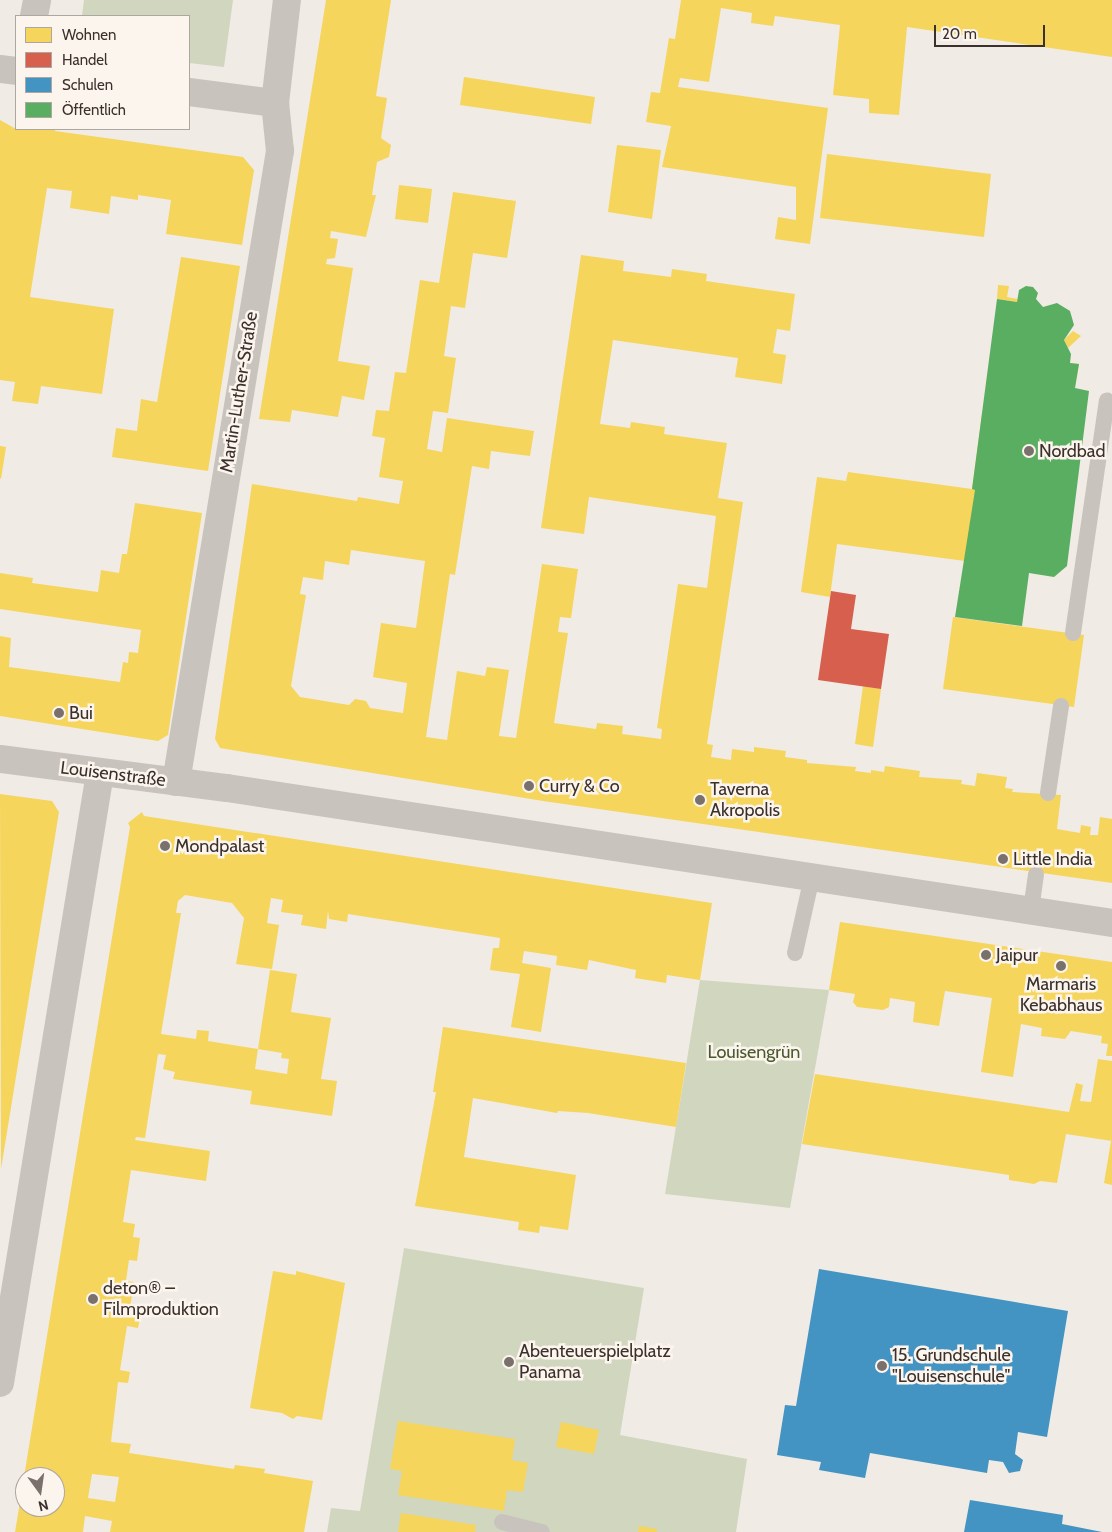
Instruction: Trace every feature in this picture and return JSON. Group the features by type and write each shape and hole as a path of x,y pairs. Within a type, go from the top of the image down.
{"street":[{"path":"34,15 37,0"},
{"name":"Martin-Luther-Straße","path":"176,782 280,151 275,103 287,0"},
{"path":"0,69 15,71"},
{"path":"190,92 275,103"},
{"name":"Louisenstraße","path":"0,759 227,788 1112,923"},
{"path":"0,1383 100,773"}],"lane":[{"path":"1073,634 1107,400"},
{"path":"1048,793 1061,706"},
{"path":"1031,910 1036,874"},
{"path":"796,954 812,877"},
{"path":"502,1522 542,1532"}],"green space":[{"path":"84,0 233,0 224,67 190,63 190,15 82,15"},
{"name":"Louisengrün","path":"700,980 829,990 790,1208 665,1194"},
{"name":"Abenteuerspielplatz Panama","path":"404,1248 644,1288 620,1435 747,1459 736,1532 327,1532 331,1508 360,1511"}],"building: Wohnen":[{"path":"326,0 391,0 376,96 387,98 381,138 391,145 389,157 377,162 372,195 376,195 366,237 331,231 330,238 338,239 335,258 327,259 326,264 353,268 338,361 370,366 364,400 342,396 338,417 292,410 290,422 259,419"},
{"path":"681,0 1112,0 1112,57 907,27 899,115 869,113 869,99 833,95 840,25 775,16 773,26 751,23 752,13 721,8 709,82 680,78 678,87 828,108 810,244 775,239 778,217 796,220 796,187 662,167 671,126 646,122 651,92 660,93 669,38 675,39"},
{"path":"464,77 595,97 591,124 460,105"},
{"path":"0,120 15,130 55,130 243,157 254,170 242,245 166,234 171,200 138,195 138,200 111,196 109,214 70,208 72,191 47,188 30,297 114,309 102,394 41,386 38,404 12,401 15,382 0,380"},
{"path":"617,145 661,150 652,219 608,212"},
{"path":"827,154 991,174 984,237 820,218"},
{"path":"399,185 432,189 428,223 395,219"},
{"path":"453,192 516,201 507,258 473,253 465,308 451,306 444,356 456,358 448,413 433,411 427,449 442,452 447,418 534,431 530,456 491,451 489,469 472,466 455,575 450,574 426,737 447,740 457,671 485,676 487,667 509,670 499,736 516,738 542,564 578,569 571,618 560,617 558,632 568,633 554,723 596,729 597,723 623,726 622,734 661,739 662,729 657,728 678,584 707,588 716,516 589,497 584,534 541,528 581,255 624,261 623,271 671,277 672,269 707,274 706,281 795,294 790,331 777,329 773,353 786,355 782,384 735,377 738,358 613,340 600,424 630,428 631,422 665,427 664,434 727,443 718,498 743,502 707,744 713,745 711,757 731,760 732,749 754,752 754,747 786,751 785,757 807,760 807,763 856,767 855,771 871,773 871,770 884,772 885,766 920,771 919,777 962,780 961,784 975,786 977,773 1007,777 1005,788 1013,789 1012,792 1061,795 1057,829 1080,833 1081,825 1091,827 1090,835 1098,835 1100,817 1112,819 1112,883 543,801 220,748 215,739 252,484 357,501 358,497 399,504 403,481 379,477 385,438 372,436 376,410 389,411 395,372 406,373 420,280 439,283","holes":["351,550 425,561 416,628 381,623 373,677 407,683 403,713 370,708 366,701 355,699 349,705 300,697 291,686 306,595 300,594 303,577 323,580 325,561 349,565"]},
{"path":"181,257 240,266 208,471 112,457 116,428 137,431 141,399 157,402"},
{"path":"998,285 1009,286 1007,297 1018,299 1017,302 997,299"},
{"path":"1073,331 1081,336 1068,348 1064,340"},
{"path":"1018,356 1079,364 1074,393 1015,385"},
{"path":"982,414 1054,422 1039,532 1025,540 969,533 965,561 837,544 830,597 801,592 817,477 846,481 848,472 972,489"},
{"path":"0,446 6,447 1,479 0,478"},
{"path":"135,503 202,513 168,735 158,741 0,716 0,636 11,638 9,667 120,682 123,662 128,663 129,652 138,653 141,630 0,609 0,573 33,578 32,583 98,592 101,570 119,573 122,554 127,554"},
{"path":"953,617 1084,635 1074,707 943,689"},
{"path":"863,686 881,689 873,747 855,744"},
{"path":"0,794 52,801 59,812 1,1169"},
{"path":"142,812 144,816 712,903 700,980 667,975 666,983 635,978 636,970 589,960 587,970 556,965 557,956 524,951 522,963 551,968 541,1032 511,1027 520,974 490,970 493,948 499,948 500,938 348,914 347,922 329,919 328,911 326,929 301,925 303,915 281,912 283,900 271,898 267,923 279,925 272,969 236,964 244,918 232,903 185,895 178,901 176,913 181,913 161,1034 196,1039 197,1030 209,1031 208,1041 258,1049 270,970 297,974 291,1012 331,1018 321,1079 337,1081 332,1116 250,1104 252,1091 173,1079 175,1072 163,1069 166,1055 158,1054 145,1138 136,1137 135,1140 210,1151 206,1181 131,1170 123,1222 135,1224 133,1237 140,1238 137,1261 129,1260 126,1281 134,1282 129,1315 140,1317 138,1328 127,1326 120,1370 130,1372 128,1383 118,1382 111,1442 131,1444 129,1453 234,1469 235,1465 265,1469 264,1473 313,1481 304,1532 110,1532 112,1521 85,1516 83,1532 15,1532 18,1517 65,1517 65,1467 26,1467 130,827 128,823","holes":["258,1049 282,1053 281,1058 289,1059 287,1074 255,1069","92,1474 119,1477 115,1502 88,1498"]},
{"path":"840,922 1112,962 1112,1056 1106,1056 1108,1044 1101,1043 1102,1036 1071,1031 1065,1039 1041,1036 1042,1028 1021,1024 1013,1077 981,1072 992,998 945,991 939,1026 913,1022 915,1002 890,998 889,1007 883,1010 857,1007 853,1002 855,994 829,990"},
{"path":"443,1027 686,1063 676,1127 588,1113 558,1111 557,1113 473,1098 464,1157 576,1175 568,1230 540,1226 539,1233 518,1230 519,1222 415,1206 436,1092 433,1092"},
{"path":"1098,1059 1112,1061 1112,1141 1066,1134 1057,1183 1040,1181 1034,1184 1009,1180 1009,1175 802,1144 815,1074 1069,1112 1076,1083 1083,1085 1080,1101 1091,1102"},
{"path":"1112,1141 1112,1185 1104,1183"},
{"path":"273,1271 296,1275 296,1271 345,1283 322,1420 297,1416 293,1419 282,1413 250,1408"},
{"path":"398,1421 515,1439 512,1460 528,1463 523,1492 507,1490 504,1511 398,1495 402,1471 390,1469"},
{"path":"561,1422 599,1430 594,1454 556,1447"},
{"path":"401,1513 476,1525 475,1532 398,1532"},
{"path":"639,1526 657,1529 657,1532 638,1532"}],"building: Handel":[{"path":"831,591 856,595 851,629 889,634 881,689 818,680"}],"building: Schulen":[{"path":"819,1269 1068,1311 1047,1437 1018,1432 1015,1454 1023,1460 1020,1471 1009,1473 1003,1462 989,1460 987,1473 870,1453 865,1478 819,1470 821,1462 777,1455 785,1405 796,1406"},
{"path":"970,1500 1063,1515 1062,1524 1102,1532 964,1532"}],"building: Öffentlich":[{"name":"Nordbad","path":"1026,286 1033,287 1038,293 1036,299 1043,307 1057,303 1070,311 1074,325 1064,340 1071,354 1070,363 1079,364 1075,388 1089,391 1067,566 1054,577 1029,573 1022,626 955,617 975,490 972,489 997,299 1017,302 1019,290"}],"place":[{"name":"Nordbad","path":"1029,451"},
{"name":"Bui","path":"59,713"},
{"name":"Curry & Co","path":"529,786"},
{"name":"Taverna Akropolis","path":"700,800"},
{"name":"Mondpalast","path":"165,846"},
{"name":"Little India","path":"1003,859"},
{"name":"Jaipur","path":"986,955"},
{"name":"Marmaris Kebabhaus","path":"1061,966"},
{"name":"deton® – Filmproduktion","path":"93,1299"},
{"name":"Abenteuerspielplatz Panama","path":"509,1362"},
{"name":"15. Grundschule \"Louisenschule\"","path":"882,1366"}]}
